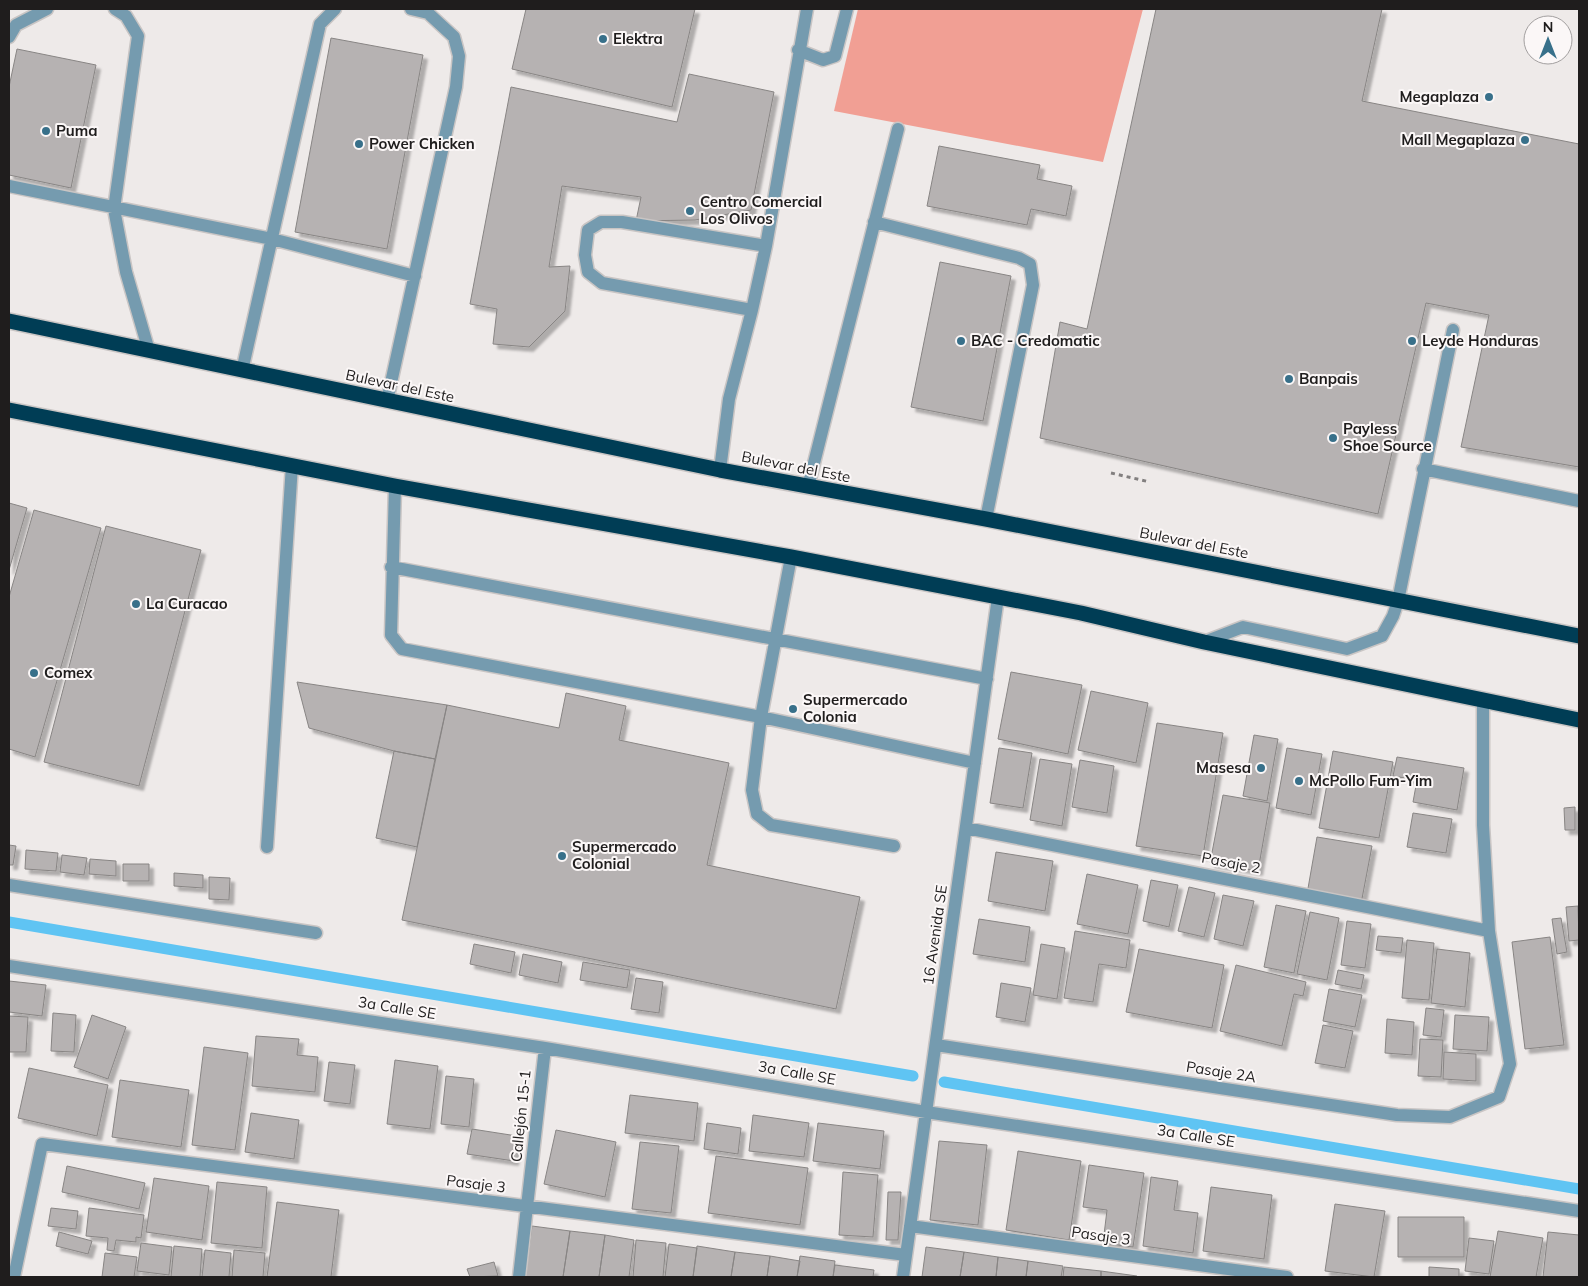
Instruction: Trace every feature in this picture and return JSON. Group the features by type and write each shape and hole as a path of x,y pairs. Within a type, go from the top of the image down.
{"highway":[{"name":"Bulevar del Este","path":"9,321 720,470 986,519 1579,636"},
{"path":"9,410 395,486 791,557 1081,613 1204,642 1579,720"}],"street":[{"path":"9,38 16,24 47,9"},
{"path":"115,9 126,16 138,36 114,209 126,272 149,351"},
{"path":"242,370 320,24 335,9"},
{"path":"387,401 456,88 459,56 454,37 428,12 411,9"},
{"path":"720,470 729,399 766,246 806,9"},
{"path":"798,50 823,60 835,56 847,9"},
{"path":"808,487 898,130"},
{"path":"9,186 114,209 272,239 415,276"},
{"path":"752,310 602,283 588,272 585,255 588,230 601,222 622,222 766,246"},
{"path":"874,222 1019,258 1030,264 1033,285 986,519"},
{"path":"1204,642 1243,627 1347,649 1382,636 1393,616 1398,601 1423,469 1453,330"},
{"path":"267,847 292,465"},
{"path":"1423,469 1579,501"},
{"path":"395,486 391,567 391,635 402,649 761,717 975,763"},
{"path":"791,557 761,717 752,790 756,814 771,825 894,846"},
{"path":"391,567 987,679"},
{"name":"16 Avenida SE","path":"903,1277 998,597"},
{"path":"1483,700 1483,824 1489,931"},
{"name":"Pasaje 2","path":"966,828 1489,931"},
{"path":"9,886 316,932"},
{"name":"Pasaje 2A","path":"936,1045 1397,1115 1450,1117 1499,1097 1510,1064 1489,931"},
{"name":"3a Calle SE","path":"9,966 545,1048 926,1112 1579,1211"},
{"name":"Callejón 15-1","path":"519,1277 545,1048"},
{"name":"Pasaje 3","path":"14,1277 42,1144 906,1255"},
{"name":"Pasaje 3","path":"910,1226 1287,1277"}],"path":[{"path":"1111,472 1150,482"}],"shaded area":[{"path":"858,9 1143,9 1103,162 834,111"}],"building":[{"name":"Elektra","path":"526,9 695,9 672,107 512,69"},
{"path":"1156,9 1382,9 1362,101 1579,144 1579,467 1461,447 1489,315 1426,303 1378,514 1040,438 1060,322 1087,329"},
{"name":"Power Chicken","path":"331,38 423,55 387,249 295,232"},
{"name":"Puma","path":"17,49 96,65 71,188 9,175 9,87"},
{"name":"Centro Comercial Los Olivos","path":"689,74 774,92 751,210 695,220 636,221 641,197 562,186 549,267 570,266 565,311 529,347 493,344 497,309 470,304 511,87 677,122"},
{"path":"939,146 1040,165 1037,179 1072,186 1066,216 1031,209 1027,225 927,206"},
{"name":"BAC - Credomatic","path":"940,262 1011,276 983,421 911,407"},
{"path":"9,503 27,508 9,570"},
{"name":"Comex","path":"34,510 101,528 35,757 9,749 9,597"},
{"name":"La Curacao","path":"106,526 201,550 139,786 44,762"},
{"path":"1011,672 1082,685 1068,754 998,739"},
{"path":"297,682 447,705 435,759 394,751 309,728"},
{"path":"1091,691 1148,703 1136,763 1078,750"},
{"name":"Supermercado Colonial","path":"566,693 626,706 619,740 729,763 707,865 860,897 836,1009 402,920 447,705 559,728"},
{"path":"1157,723 1223,733 1203,856 1136,846"},
{"name":"Masesa","path":"1254,735 1278,739 1267,801 1243,796"},
{"path":"999,748 1032,753 1023,808 990,803"},
{"name":"McPollo Fum-Yim","path":"1287,748 1322,754 1311,815 1276,808"},
{"path":"394,751 435,759 417,847 376,838"},
{"path":"1333,751 1393,762 1379,838 1319,828"},
{"path":"1397,757 1464,768 1457,810 1413,802 1417,780 1393,776"},
{"path":"1040,759 1072,764 1062,826 1030,820"},
{"path":"1080,760 1114,766 1107,813 1072,807"},
{"path":"1223,795 1270,803 1258,871 1210,863"},
{"path":"1575,807 1575,830 1565,830 1564,808"},
{"path":"1413,813 1452,819 1446,853 1407,847"},
{"path":"1317,837 1372,846 1361,904 1307,894"},
{"path":"9,845 16,846 13,865 9,865"},
{"path":"26,850 58,853 56,871 25,869"},
{"path":"996,852 1053,861 1045,911 988,901"},
{"path":"62,855 87,858 84,875 60,872"},
{"path":"90,859 116,861 116,876 89,874"},
{"path":"123,864 149,864 149,881 123,881"},
{"path":"174,873 203,875 203,888 174,886"},
{"path":"1087,874 1138,885 1128,934 1077,924"},
{"path":"209,877 230,878 229,900 209,899"},
{"path":"1151,880 1178,885 1169,927 1143,921"},
{"path":"1189,887 1215,893 1204,937 1178,931"},
{"path":"1223,895 1254,901 1243,946 1214,939"},
{"path":"1276,905 1306,911 1294,973 1264,967"},
{"path":"1578,906 1579,940 1569,941 1566,907"},
{"path":"1310,912 1339,918 1327,980 1297,974"},
{"path":"1561,918 1567,952 1557,954 1552,919"},
{"path":"979,919 1030,927 1025,962 973,954"},
{"path":"1347,921 1371,924 1365,968 1341,965"},
{"path":"1075,931 1130,940 1126,968 1099,964 1093,1002 1064,998"},
{"path":"1378,936 1403,938 1401,953 1376,950"},
{"path":"1550,937 1564,1045 1525,1049 1512,942"},
{"path":"1407,940 1434,943 1429,1000 1402,998"},
{"path":"474,944 515,952 511,973 470,964"},
{"path":"1041,944 1065,948 1057,999 1033,995"},
{"path":"1139,949 1224,965 1212,1028 1126,1012"},
{"path":"1437,949 1470,953 1465,1007 1431,1003"},
{"path":"523,954 562,962 558,983 519,975"},
{"path":"583,962 630,970 627,988 580,980"},
{"path":"1236,965 1306,982 1303,996 1294,994 1282,1046 1220,1031"},
{"path":"1338,970 1364,975 1361,989 1335,984"},
{"path":"636,978 663,982 659,1013 631,1009"},
{"path":"9,981 46,985 42,1016 9,1012"},
{"path":"1001,983 1031,988 1025,1022 996,1017"},
{"path":"1329,989 1362,995 1355,1027 1323,1021"},
{"path":"1426,1008 1444,1010 1441,1037 1423,1035"},
{"path":"53,1013 76,1015 74,1052 51,1051"},
{"path":"92,1015 126,1027 108,1079 74,1067"},
{"path":"1455,1015 1489,1017 1487,1051 1453,1049"},
{"path":"9,1016 28,1017 26,1052 9,1052"},
{"path":"1387,1019 1414,1022 1412,1055 1385,1053"},
{"path":"1323,1025 1353,1031 1345,1068 1315,1063"},
{"path":"256,1036 299,1039 297,1055 318,1057 315,1092 252,1086"},
{"path":"1420,1039 1443,1040 1441,1077 1418,1076"},
{"path":"204,1047 248,1053 235,1150 192,1145"},
{"path":"1444,1052 1476,1054 1476,1081 1443,1079"},
{"path":"395,1060 438,1066 430,1129 387,1124"},
{"path":"329,1062 355,1065 350,1104 324,1101"},
{"path":"29,1068 108,1085 97,1136 18,1118"},
{"path":"446,1076 474,1079 469,1127 441,1124"},
{"path":"120,1080 189,1090 181,1147 112,1137"},
{"path":"630,1095 698,1103 694,1141 625,1133"},
{"path":"251,1113 299,1120 294,1159 245,1152"},
{"path":"753,1115 809,1123 804,1157 749,1151"},
{"path":"707,1123 741,1128 738,1154 704,1149"},
{"path":"818,1123 884,1131 880,1169 813,1161"},
{"path":"472,1129 517,1136 514,1161 467,1154"},
{"path":"556,1130 616,1142 605,1197 544,1184"},
{"path":"939,1141 987,1145 978,1225 930,1220"},
{"path":"640,1142 679,1146 671,1213 632,1209"},
{"path":"1018,1151 1081,1161 1069,1240 1006,1230"},
{"path":"716,1156 808,1168 800,1225 708,1213"},
{"path":"1089,1165 1144,1173 1133,1247 1103,1243 1107,1210 1083,1207"},
{"path":"67,1166 145,1183 139,1209 62,1192"},
{"path":"843,1172 878,1175 873,1237 839,1235"},
{"path":"1151,1177 1178,1181 1174,1210 1198,1213 1193,1253 1143,1246"},
{"path":"154,1178 209,1186 202,1240 146,1232"},
{"path":"217,1182 267,1187 262,1248 211,1243"},
{"path":"1211,1187 1272,1195 1264,1259 1203,1251"},
{"path":"888,1192 901,1192 898,1240 886,1240"},
{"path":"277,1202 339,1210 331,1277 267,1277"},
{"path":"1335,1204 1385,1211 1374,1277 1325,1271"},
{"path":"51,1208 78,1211 76,1229 48,1226"},
{"path":"89,1208 144,1215 141,1238 136,1237 136,1242 116,1240 114,1251 107,1250 108,1238 86,1236"},
{"path":"1398,1217 1464,1217 1464,1257 1398,1257"},
{"path":"532,1226 570,1231 563,1277 525,1277"},
{"path":"570,1231 605,1235 599,1277 563,1277"},
{"path":"1498,1231 1543,1238 1536,1277 1490,1277"},
{"path":"59,1232 92,1241 88,1254 56,1246"},
{"path":"1548,1232 1579,1235 1579,1277 1543,1277"},
{"path":"605,1235 634,1240 629,1277 599,1277"},
{"path":"1469,1238 1494,1241 1489,1274 1465,1271"},
{"path":"636,1240 666,1243 663,1277 633,1277"},
{"path":"141,1243 172,1247 169,1275 137,1271"},
{"path":"669,1244 697,1248 693,1277 665,1277"},
{"path":"174,1246 202,1249 200,1277 171,1277"},
{"path":"697,1246 735,1252 731,1277 693,1277"},
{"path":"926,1247 964,1252 960,1277 922,1277"},
{"path":"205,1250 231,1253 229,1277 202,1277"},
{"path":"234,1250 265,1253 263,1277 232,1277"},
{"path":"735,1252 770,1256 767,1277 731,1277"},
{"path":"964,1252 998,1257 996,1277 960,1277"},
{"path":"105,1253 137,1257 134,1277 102,1277"},
{"path":"770,1256 800,1261 797,1277 767,1277"},
{"path":"800,1256 835,1261 833,1277 797,1277"},
{"path":"998,1257 1028,1261 1026,1277 996,1277"},
{"path":"1028,1261 1063,1266 1061,1277 1026,1277"},
{"path":"494,1262 498,1276 470,1277 467,1269"},
{"path":"835,1265 874,1270 873,1277 833,1277"},
{"path":"1064,1267 1101,1271 1101,1277 1063,1277"},
{"path":"1429,1267 1459,1269 1459,1277 1429,1277"},
{"path":"1101,1271 1137,1276 1137,1277 1101,1277"}],"waterway":[{"path":"9,922 913,1076"},
{"path":"944,1082 1579,1189"}],"place":[{"name":"Elektra","path":"603,39"},
{"name":"Megaplaza","path":"1489,97"},
{"name":"Puma","path":"46,131"},
{"name":"Mall Megaplaza","path":"1525,140"},
{"name":"Power Chicken","path":"359,144"},
{"name":"Centro Comercial Los Olivos","path":"690,211"},
{"name":"BAC - Credomatic","path":"961,341"},
{"name":"Leyde Honduras","path":"1412,341"},
{"name":"Banpais","path":"1289,379"},
{"name":"Payless Shoe Source","path":"1333,438"},
{"name":"La Curacao","path":"136,604"},
{"name":"Comex","path":"34,673"},
{"name":"Supermercado Colonia","path":"793,709"},
{"name":"Masesa","path":"1261,768"},
{"name":"McPollo Fum-Yim","path":"1299,781"},
{"name":"Supermercado Colonial","path":"562,856"}]}
